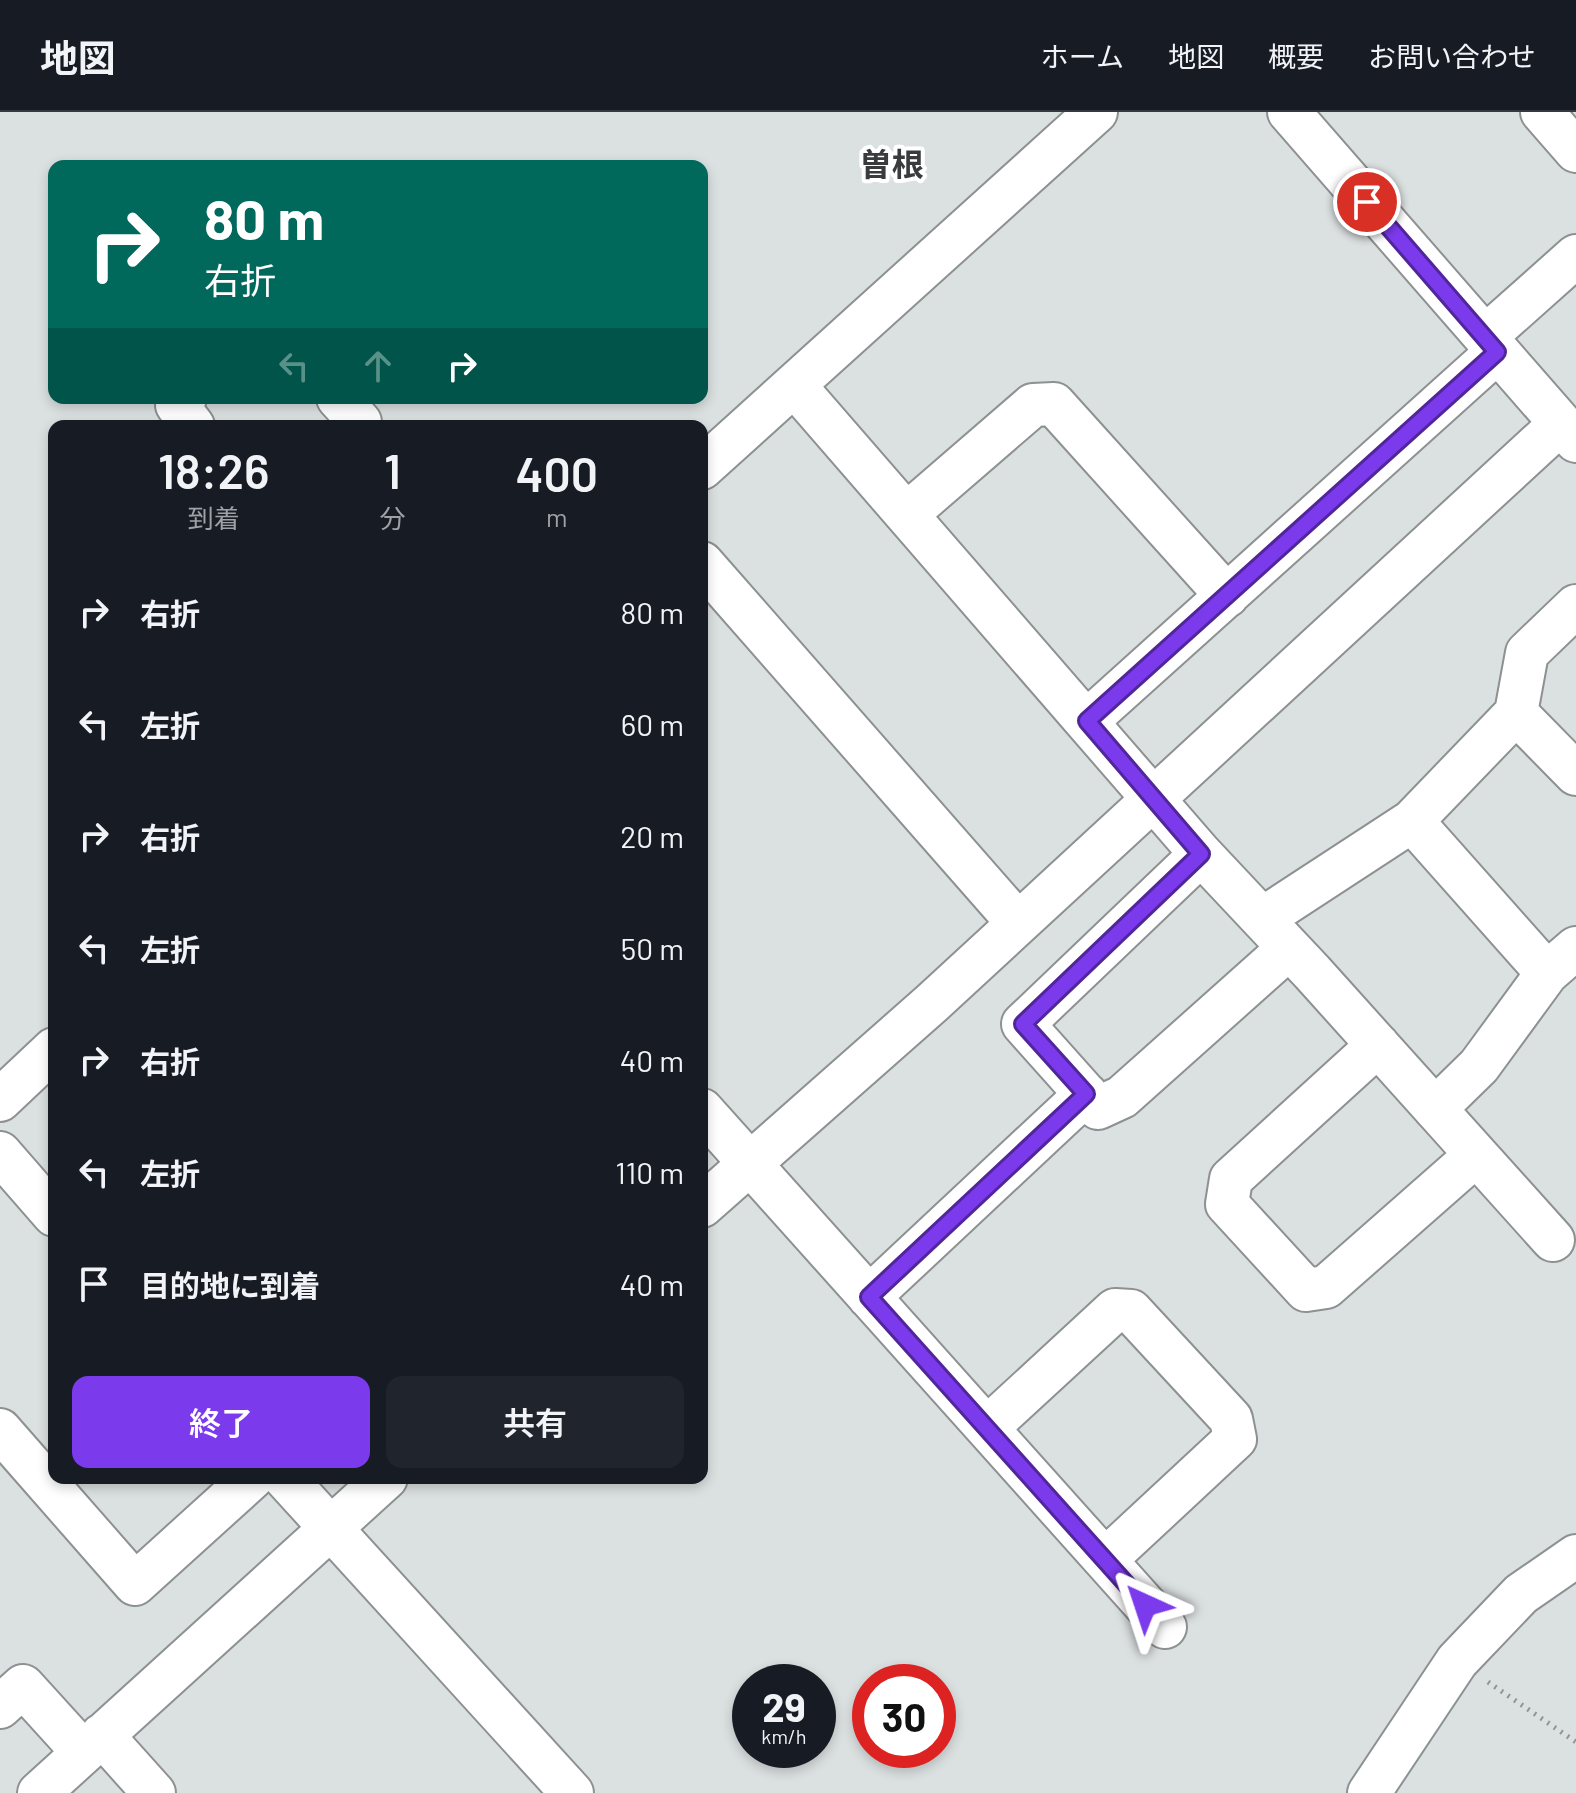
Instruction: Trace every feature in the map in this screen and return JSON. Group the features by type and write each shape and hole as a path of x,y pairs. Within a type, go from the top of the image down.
{"street":[{"path":"708,463 1096,112"},
{"path":"708,1201 1018,923 1153,796 1568,433 1289,112"},
{"path":"1542,112 1576,151"},
{"path":"1087,721 1227,596 1491,344 1576,256"},
{"path":"794,385 1201,854 1553,1240"},
{"path":"178,404 188,420"},
{"path":"344,404 358,420"},
{"path":"907,514 1033,405 1054,404 1227,596"},
{"path":"708,570 1018,923"},
{"path":"1201,854 1023,1024 1098,1108 1122,1097 1276,933 1412,821 1516,713 1527,653 1576,606"},
{"path":"1516,713 1576,774"},
{"path":"1412,821 1562,960 1479,1066 1435,1109"},
{"path":"1378,1045 1231,1179 1227,1204 1306,1290 1326,1287 1476,1155"},
{"path":"0,1100 48,1055"},
{"path":"869,1297 1086,1094"},
{"path":"708,1117 1165,1627"},
{"path":"0,1153 48,1208"},
{"path":"987,1428 1115,1310 1131,1311 1231,1419 1235,1439 1105,1560"},
{"path":"0,1430 135,1584 245,1484"},
{"path":"290,1484 572,1793"},
{"path":"39,1793 328,1527 379,1484"},
{"path":"1369,1793 1457,1661 1521,1594 1576,1556"},
{"path":"0,1707 23,1686 154,1793"}],"path":[{"path":"1457,1661 1576,1742"}],"district":[{"name":"曽根","path":"892,163"}],"route":[{"path":"1145,1605 869,1297 1086,1094 1023,1024 1201,854 1087,721 1497,352 1367,202"}]}
